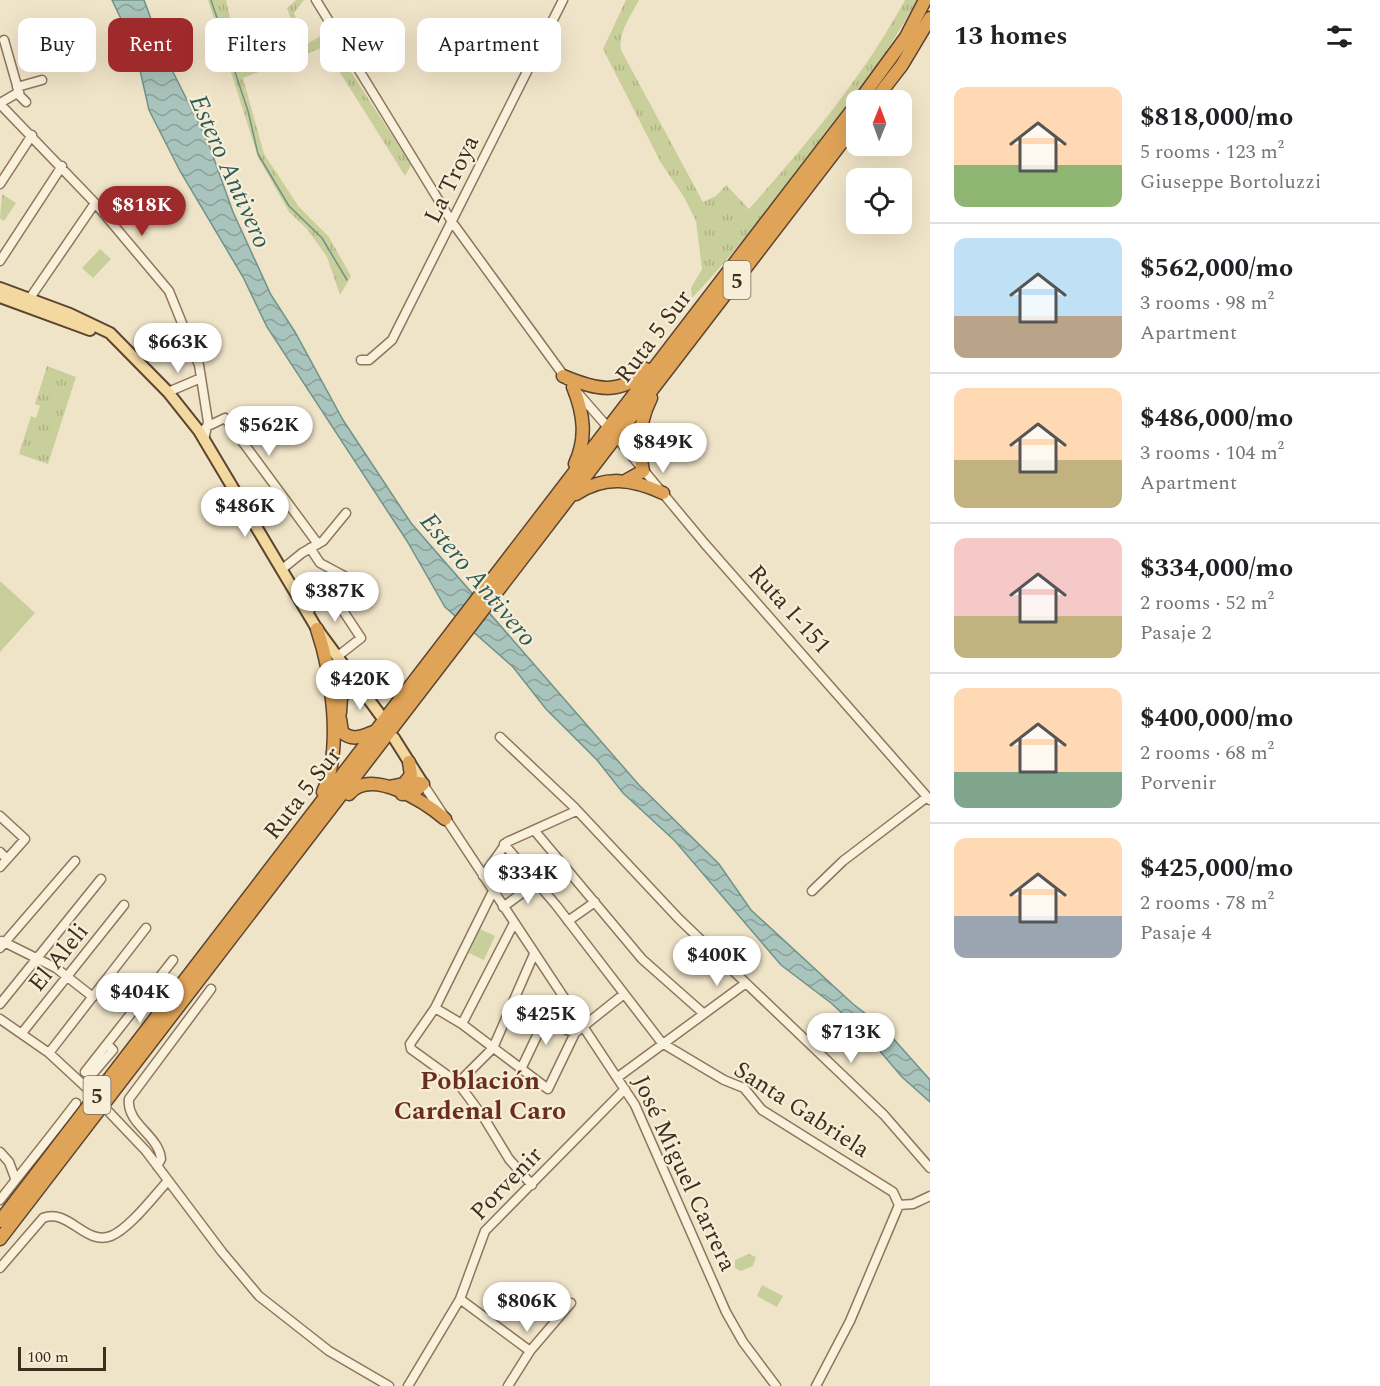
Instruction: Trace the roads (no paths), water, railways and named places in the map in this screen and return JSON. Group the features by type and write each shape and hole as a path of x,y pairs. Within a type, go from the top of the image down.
{"highway":[{"path":"867,90 906,37 925,0"},
{"path":"883,90 902,65 930,18"},
{"name":"Ruta 5 Sur","path":"0,1239 420,695 562,490 846,118"},
{"name":"Ruta 5 Sur","path":"0,1221 407,692 566,503 846,137"},
{"path":"586,403 589,393 597,389 616,388 635,380 694,317"},
{"path":"563,376 597,389"},
{"path":"566,503 592,486 627,480 643,471 640,447 642,423 663,376"},
{"path":"562,490 580,452 583,438 582,417 573,387"},
{"path":"627,480 663,494"},
{"path":"317,629 337,693 342,732 350,737 359,738 377,731"},
{"path":"337,693 359,684"},
{"path":"304,824 323,792 332,766 337,693"},
{"path":"380,746 374,768 386,786"},
{"path":"402,790 411,776 409,762"},
{"path":"296,853 357,786 369,783 402,790 445,819"},
{"path":"402,790 423,784"}],"main road":[{"path":"0,288 30,298 103,329 130,351 202,428 204,440 317,629 381,716"},
{"path":"0,297 97,333 130,351"},
{"name":"José Miguel Carrera","path":"394,738 423,784"}],"street":[{"path":"316,0 452,222 563,376 605,424"},
{"name":"La Troya","path":"361,360 369,360 392,340 563,0"},
{"path":"5,40 18,90 26,102"},
{"path":"42,80 18,90 0,103 62,166 169,291 194,348 206,413 202,428"},
{"path":"0,184 32,135"},
{"path":"0,261 62,166"},
{"path":"30,298 95,203"},
{"path":"168,392 201,378"},
{"path":"202,428 225,418 314,546 320,562 348,578 369,602"},
{"name":"Ruta I-151","path":"621,443 929,798"},
{"path":"281,570 327,538 346,513"},
{"path":"307,612 329,590 361,638 338,656"},
{"path":"500,737 576,811 679,919 884,1115 930,1168"},
{"name":"José Miguel Carrera","path":"423,784 636,1105 726,1312 743,1342 776,1386"},
{"path":"812,891 843,861 929,798"},
{"path":"483,876 504,844 576,811"},
{"path":"0,816 25,839 0,867"},
{"path":"534,830 650,967 703,1012"},
{"name":"Santa Gabriela","path":"504,844 568,921 662,1043 712,1074 744,1088 762,1110 880,1182 893,1192 899,1205"},
{"path":"0,852 7,859"},
{"path":"75,861 2,944 67,976 93,997"},
{"path":"0,1004 38,960 101,879"},
{"path":"503,907 537,882"},
{"path":"493,891 435,1008 410,1044 411,1049 458,1083 484,1118 509,1159 532,1185"},
{"path":"568,921 595,903"},
{"name":"El Aleli","path":"22,1033 124,905"},
{"path":"462,1024 514,923"},
{"path":"49,1053 146,928"},
{"path":"458,1083 493,1048 534,954"},
{"path":"85,1072 174,960"},
{"path":"618,1077 703,1012 746,983"},
{"path":"157,1166 161,1159 159,1149 130,1112 129,1099 211,989"},
{"path":"435,1008 462,1024 548,1089 575,1033 624,994"},
{"path":"0,1019 49,1053 91,1092"},
{"path":"521,1069 544,1021 575,1033"},
{"path":"84,1084 113,1050 107,1044"},
{"name":"Porvenir","path":"408,1386 460,1299 483,1233 626,1089"},
{"path":"0,1200 76,1103"},
{"path":"108,1112 142,1146 167,1182 259,1296 329,1351 389,1386"},
{"path":"0,1152 9,1162 15,1178"},
{"path":"0,1268 43,1218 58,1216 90,1235 110,1236 125,1225 167,1182"},
{"path":"816,1386 850,1321 899,1205 913,1204 930,1196"},
{"path":"460,1299 530,1351"},
{"path":"508,1386 530,1351 571,1303"}],"water":[{"path":"112,0 144,0 151,18 121,18"},
{"path":"140,72 173,72 208,142 233,212 271,295 295,332 343,420 411,523 639,785 719,864 751,910 853,1004 883,1027 930,1080 930,1102 902,1077 867,1036 831,1003 781,965 675,841 623,793 597,760 546,709 513,667 445,607 407,541 267,327 243,277 180,171 149,110"}],"waterway":[{"path":"211,0 248,111 258,154 289,206 322,238 347,280"}],"district":[{"name":"Población Cardenal Caro","path":"480,1095"}],"water label":[{"name":"Estero Antivero","path":"231,171"},
{"name":"Estero Antivero","path":"479,579"}]}
